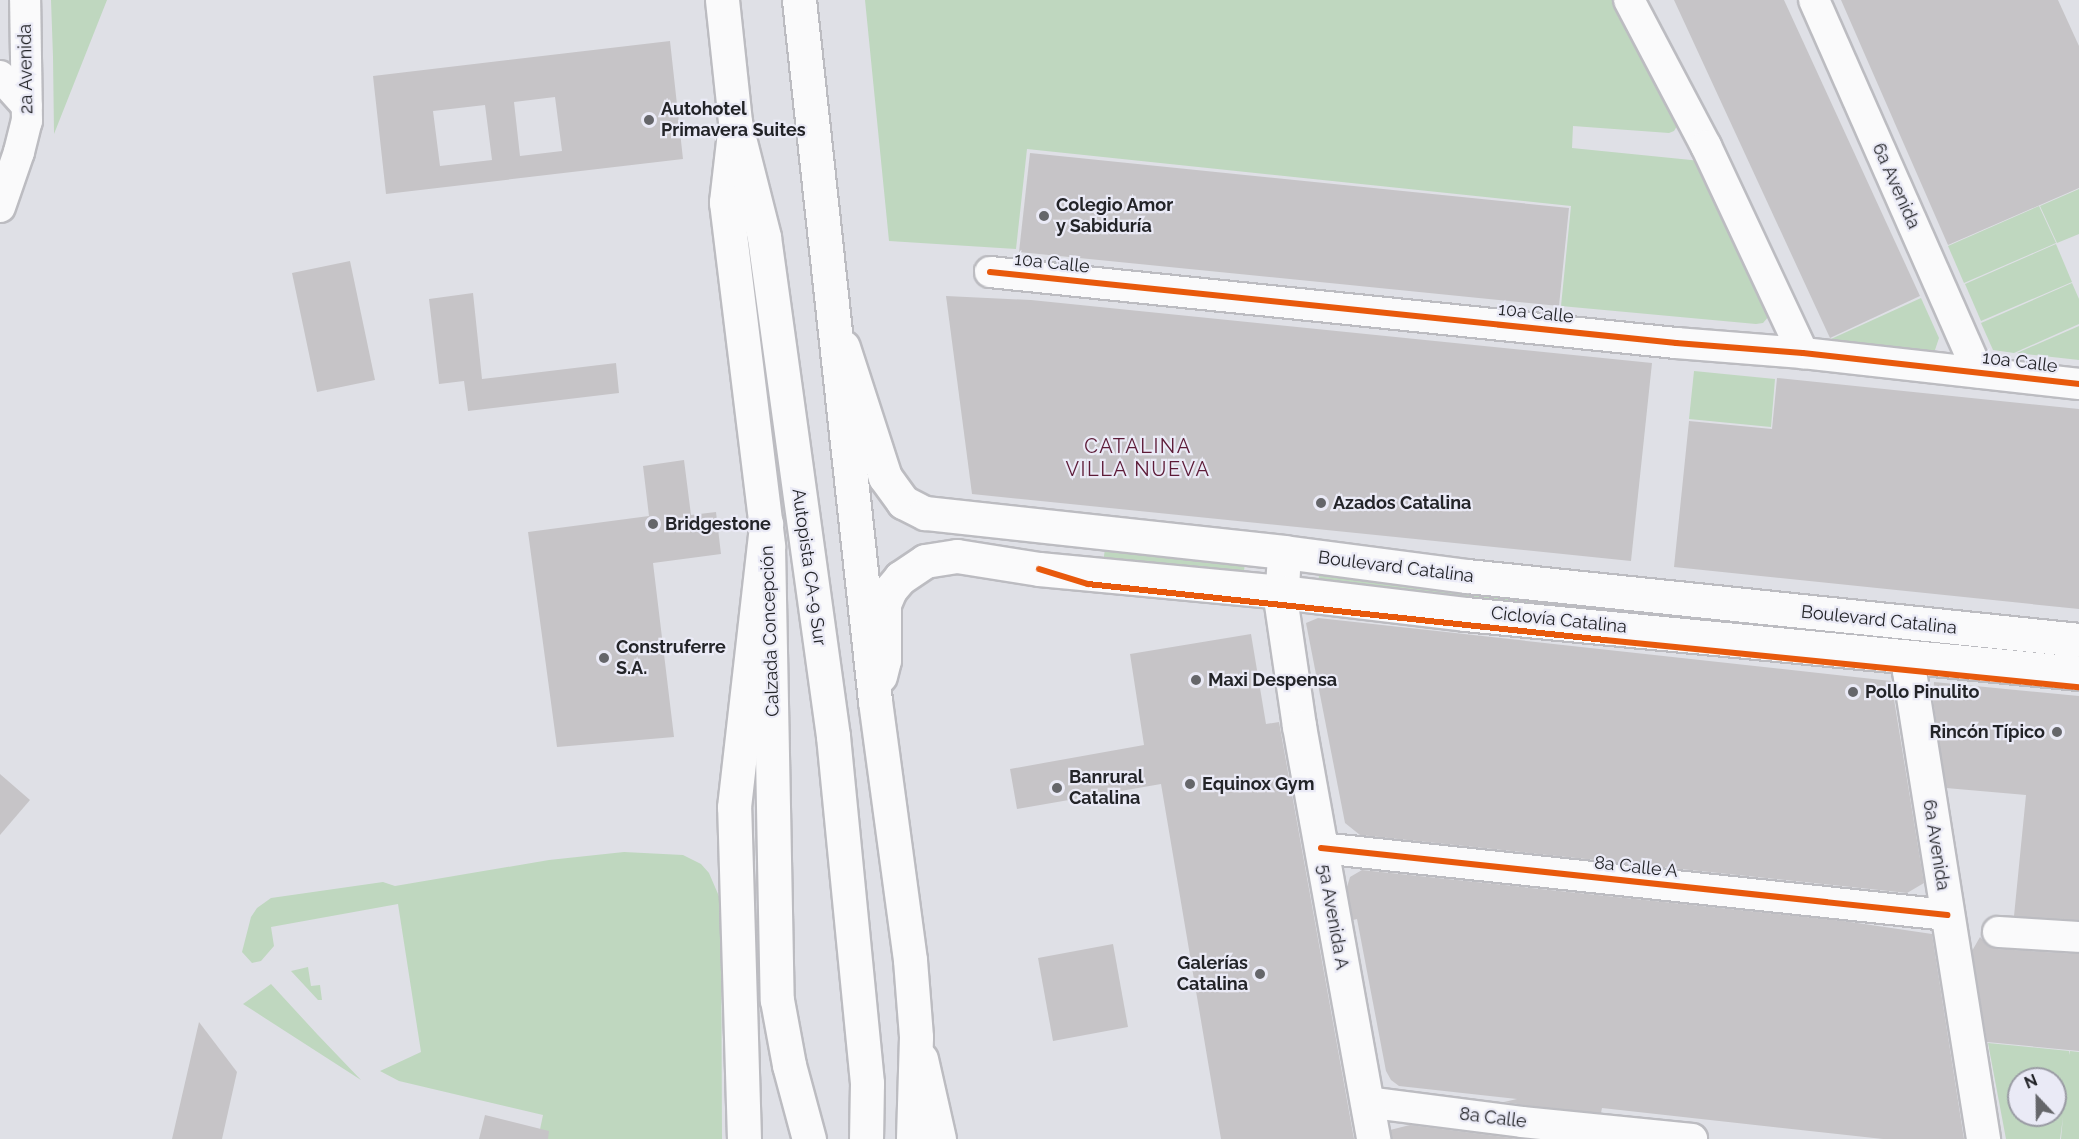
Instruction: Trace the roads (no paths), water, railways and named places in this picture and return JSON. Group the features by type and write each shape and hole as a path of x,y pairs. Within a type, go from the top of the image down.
{"main road":[{"name":"Autopista CA-9 Sur","path":"722,0 735,122 764,237 833,736 867,1083 866,1139"},
{"path":"799,0 875,701 910,960 916,1037 913,1139"},
{"name":"Calzada Concepción","path":"735,122 726,202 766,524 775,800 777,1000 789,1065 809,1139"},
{"name":"Boulevard Catalina","path":"836,329 885,477 896,494 914,509 936,515 1284,552 1467,576 2079,640"},
{"path":"744,1139 734,807 766,524"},
{"name":"5a Avenida A","path":"1284,552 1281,592 1299,726 1373,1139"},
{"name":"Boulevard Catalina","path":"875,701 884,660 884,604 890,590 900,578 925,561 972,557 1039,569 1281,592 1466,614 2079,673"},
{"path":"1466,614 1467,576"},
{"name":"6a Avenida","path":"1912,657 1910,671 1983,1139"},
{"path":"916,1037 939,1139"}],"street":[{"name":"2a Avenida","path":"0,207 20,152 27,121 25,0"},
{"path":"1629,0 1706,146 1803,353"},
{"name":"6a Avenida","path":"1814,0 1978,372"},
{"path":"0,76 27,106"},
{"name":"10a Calle","path":"990,272 1676,343 1803,353 2079,384"},
{"name":"8a Calle A","path":"1321,849 1947,915"},
{"path":"1998,932 2079,937"},
{"name":"8a Calle","path":"1366,1102 1522,1122 1692,1139"}],"place":[{"name":"Autohotel Primavera Suites","path":"649,120"},
{"name":"Colegio Amor y Sabiduría","path":"1044,216"},
{"name":"Azados Catalina","path":"1321,503"},
{"name":"Bridgestone","path":"653,524"},
{"name":"Construferre S.A.","path":"604,658"},
{"name":"Maxi Despensa","path":"1196,680"},
{"name":"Pollo Pinulito","path":"1853,692"},
{"name":"Rincón Típico","path":"2057,732"},
{"name":"Equinox Gym","path":"1190,784"},
{"name":"Banrural Catalina","path":"1057,788"},
{"name":"Galerías Catalina","path":"1260,974"}],"district":[{"name":"CATALINA VILLA NUEVA","path":"1138,458"}]}
